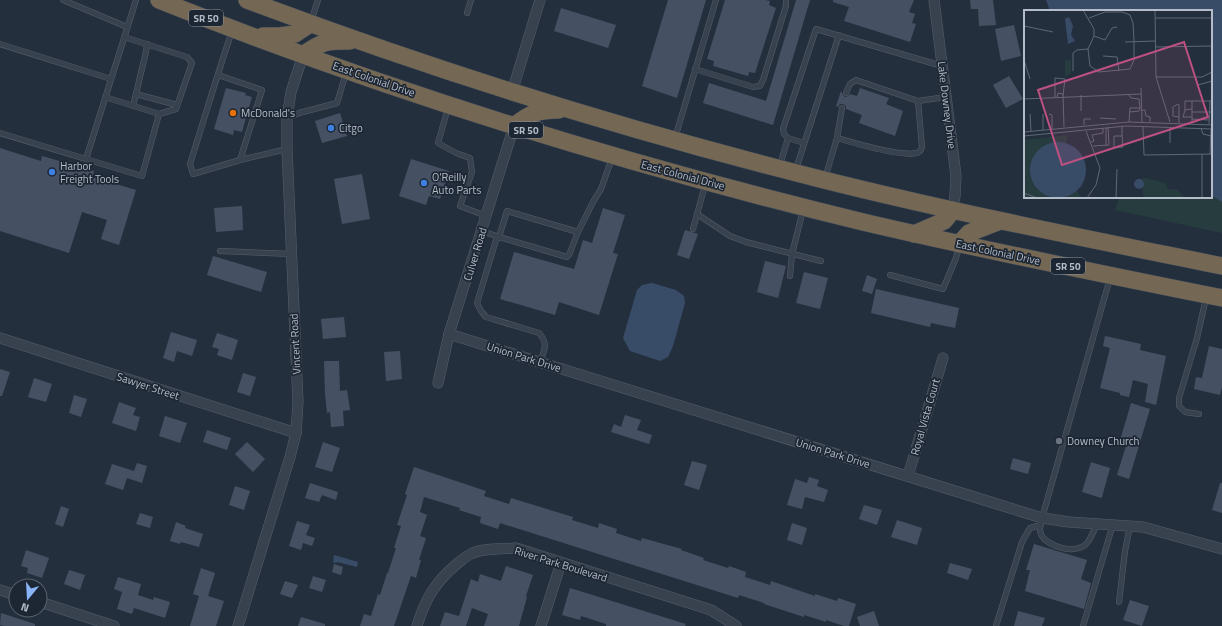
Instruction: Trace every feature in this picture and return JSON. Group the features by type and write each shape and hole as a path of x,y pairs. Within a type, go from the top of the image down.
{"highway":[{"name":"East Colonial Drive","path":"159,0 303,55 449,105 613,156 706,182 914,234 1214,297"},
{"path":"247,0 310,24 512,92 674,141 787,171 1000,221 1222,266"},
{"path":"252,36 279,36 295,34 310,24"},
{"path":"303,55 316,45 331,41 362,41"},
{"path":"514,126 526,116 540,110 569,109"},
{"path":"914,234 944,221 953,210"},
{"path":"959,244 969,233 1000,221"}],"street":[{"path":"512,92 540,0"},
{"name":"Lake Downey Drive","path":"934,0 956,176 956,196 953,210"},
{"name":"Vincent Road","path":"238,626 296,433 298,402 291,254 287,118 290,92 303,55"},
{"name":"Culver Road","path":"438,383 449,334 514,126"},
{"name":"Union Park Drive","path":"449,334 908,476 1041,521 1113,524 1143,527 1222,549"},
{"name":"Sawyer Street","path":"0,338 296,433"},
{"name":"Royal Vista Court","path":"908,476 943,358"},
{"name":"River Park Boulevard","path":"417,626 422,610 435,586 450,570 471,553 490,549 516,548 711,610 736,626"},
{"path":"541,626 561,563"},
{"path":"48,605 114,626"}],"lane":[{"path":"62,0 127,27"},
{"path":"86,159 136,0"},
{"path":"310,24 318,0"},
{"path":"467,13 471,0"},
{"path":"674,141 716,0"},
{"path":"695,69 753,87 760,86 766,73 786,6 786,0"},
{"path":"233,28 190,164 193,174 240,160 287,149"},
{"path":"804,143 788,138 784,134 783,129 815,30 818,29 942,66"},
{"path":"787,171 804,143 839,35"},
{"path":"105,97 159,114 176,109 192,62 187,57 124,37"},
{"path":"0,44 111,79"},
{"path":"133,106 147,44"},
{"path":"287,118 298,113 337,103 347,70"},
{"path":"218,75 262,90 240,160"},
{"path":"846,93 850,84 856,80 918,101 946,97"},
{"path":"136,94 177,106"},
{"path":"837,138 904,154 917,154 922,147 918,101"},
{"path":"449,105 438,143 456,153 470,158 472,172 460,206 486,216"},
{"path":"824,180 837,138 842,108"},
{"path":"0,133 142,176 159,114"},
{"path":"787,171 788,138"},
{"path":"482,231 567,257 593,202 601,189 613,156"},
{"path":"693,229 706,182"},
{"path":"790,276 792,254 804,207"},
{"path":"540,363 546,345 544,338 539,333 486,317 477,303 496,240 499,237 507,211 578,232"},
{"path":"697,214 730,236 746,242 821,261"},
{"path":"890,275 943,288 956,258 959,244"},
{"path":"220,251 291,254"},
{"path":"1097,524 1088,542 1080,548 1065,549 1046,542 1040,531 1041,521 1111,276"},
{"path":"1199,414 1185,412 1179,406 1179,398 1197,338 1214,297"},
{"path":"996,626 1022,542 1030,528 1041,521"},
{"path":"1083,626 1113,524"},
{"path":"1119,602 1125,551 1130,526"}],"green space":[{"path":"1222,0 1222,233 1115,210 1119,198 1212,198 1212,10"}],"water":[{"path":"1046,0 1222,0 1222,202 1212,196 1212,10 1050,10"},
{"path":"652,283 676,290 684,296 685,303 673,346 668,357 660,361 630,351 623,338 637,290 642,285"},
{"path":"334,555 358,562 357,567 333,562"}],"building":[{"path":"668,0 706,0 677,98 642,86"},
{"path":"725,0 765,0 770,1 769,5 776,8 755,73 749,72 748,76 713,66 714,61 707,59"},
{"path":"796,0 810,0 773,125 703,103 709,83 766,101"},
{"path":"833,0 914,0 909,12 915,14 912,23 916,24 910,42 844,21 849,7 833,2"},
{"path":"970,0 993,0 996,25 979,26 978,9 971,9"},
{"path":"561,8 616,25 608,48 554,31"},
{"path":"1014,25 1021,56 1001,61 995,29"},
{"path":"1009,76 1023,99 1006,108 993,85"},
{"name":"McDonald's","path":"226,88 246,93 245,95 252,97 242,132 234,130 233,135 214,129"},
{"path":"860,88 889,98 886,104 903,111 895,136 859,123 862,115 846,109 846,106 843,104 840,104 838,107 836,106 841,91 845,97 850,94 857,96"},
{"name":"Citgo","path":"340,113 347,136 322,143 315,121"},
{"path":"0,148 41,161 42,156 94,171 93,177 136,190 119,245 101,239 107,220 82,212 69,253 0,231"},
{"name":"O'Reilly Auto Parts","path":"411,159 449,171 440,199 429,196 426,205 399,196"},
{"path":"362,174 370,219 342,224 334,179"},
{"path":"242,206 243,230 216,232 214,208"},
{"path":"603,208 625,215 613,253 618,254 599,315 559,302 555,315 500,299 514,252 574,269 583,240 592,243"},
{"path":"685,230 698,234 689,259 677,255"},
{"path":"213,256 267,272 261,292 207,275"},
{"path":"765,261 786,266 778,298 757,292"},
{"path":"804,272 828,278 820,309 796,303"},
{"path":"867,275 877,279 872,294 862,291"},
{"path":"876,289 959,308 955,328 931,323 930,327 871,313"},
{"path":"344,317 346,337 323,339 321,319"},
{"path":"171,332 197,340 192,356 177,351 174,362 163,358"},
{"path":"217,333 238,340 232,360 217,355 219,349 212,347"},
{"path":"1105,336 1141,344 1140,350 1166,356 1156,405 1145,402 1148,384 1133,380 1129,397 1100,388 1110,348 1103,346"},
{"path":"1209,346 1222,349 1222,387 1220,395 1194,389 1196,377 1202,378"},
{"path":"400,351 402,379 386,381 384,352"},
{"path":"324,361 339,361 340,391 347,390 350,410 343,411 344,426 331,427 330,412 327,413"},
{"path":"0,369 10,372 2,396 0,396"},
{"path":"243,373 256,377 250,396 237,392"},
{"path":"34,378 52,384 46,402 28,397"},
{"path":"74,395 87,399 81,417 69,413"},
{"path":"119,402 136,408 133,415 140,417 136,431 112,423"},
{"path":"1131,403 1150,409 1129,479 1117,475 1126,446 1119,444"},
{"path":"625,415 641,420 637,430 652,435 649,444 611,432 614,424 621,427"},
{"path":"165,416 187,423 180,443 159,436"},
{"path":"207,430 231,438 227,450 203,442"},
{"path":"247,442 265,459 253,472 235,454"},
{"path":"323,442 340,448 332,472 315,467"},
{"path":"1013,458 1031,463 1028,474 1010,469"},
{"path":"692,461 707,465 699,490 684,485"},
{"path":"1091,462 1110,468 1101,498 1082,492"},
{"path":"137,463 147,466 142,483 127,478 123,490 105,484 112,464 134,471"},
{"path":"414,467 486,491 484,496 509,504 511,498 573,517 572,520 598,528 599,523 617,529 616,533 641,541 642,538 682,549 681,550 704,558 703,560 728,568 729,566 746,572 745,577 770,585 771,581 815,596 815,594 837,601 838,598 856,604 849,626 844,626 826,620 826,622 804,615 804,617 739,595 738,598 500,523 498,529 480,523 481,517 459,510 460,508 424,497 420,512 427,515 420,536 426,538 419,560 421,560 416,578 411,576 394,626 360,626 364,614 371,616 378,594 380,595 388,573 401,526 397,525"},
{"path":"809,477 819,480 817,486 828,490 824,502 805,497 802,509 787,505 795,479 807,483"},
{"path":"310,483 338,492 336,500 322,495 319,502 305,498"},
{"path":"1220,483 1222,483 1222,513 1212,510"},
{"path":"235,486 250,491 244,510 229,505"},
{"path":"864,505 882,510 877,525 859,519"},
{"path":"61,506 69,509 63,527 55,524"},
{"path":"140,513 153,517 150,528 136,524"},
{"path":"897,520 922,528 917,545 891,537"},
{"path":"297,521 310,525 306,535 315,538 312,546 303,543 301,550 289,546"},
{"path":"176,522 186,526 185,528 203,534 199,547 181,542 180,544 170,541"},
{"path":"792,523 807,528 802,545 787,540"},
{"path":"1034,544 1087,560 1081,579 1091,583 1084,609 1025,591 1030,570 1026,570"},
{"path":"26,550 49,558 42,578 27,573 28,568 21,566"},
{"path":"950,563 972,569 968,580 947,573"},
{"path":"334,564 343,567 341,575 332,572"},
{"path":"506,566 533,575 519,626 484,626 488,614 472,608 466,626 440,626 445,612 459,616 471,579 478,582 480,574 501,581"},
{"path":"201,568 215,573 208,596 224,601 216,626 190,626 199,596 193,594"},
{"path":"69,570 85,575 80,590 64,584"},
{"path":"313,576 326,580 322,592 309,588"},
{"path":"118,577 141,584 138,595 153,600 154,597 170,602 165,618 134,608 132,614 117,609 122,592 114,589"},
{"path":"285,581 298,585 292,598 280,594"},
{"path":"570,588 686,624 685,626 606,626 606,624 581,616 580,620 562,615"},
{"path":"1130,600 1149,606 1142,626 1123,620"},
{"path":"874,611 879,626 860,626 857,617"},
{"path":"1018,611 1045,618 1042,626 1014,626"},
{"path":"1,613 8,615 8,618 16,618 35,624 35,626 4,626 0,625"},
{"path":"301,617 325,624 325,626 298,626"}],"place":[{"name":"McDonald's","path":"233,113"},
{"name":"Citgo","path":"331,128"},
{"name":"Harbor Freight Tools","path":"52,172"},
{"name":"O'Reilly Auto Parts","path":"424,183"},
{"name":"Downey Church","path":"1059,441"}]}
